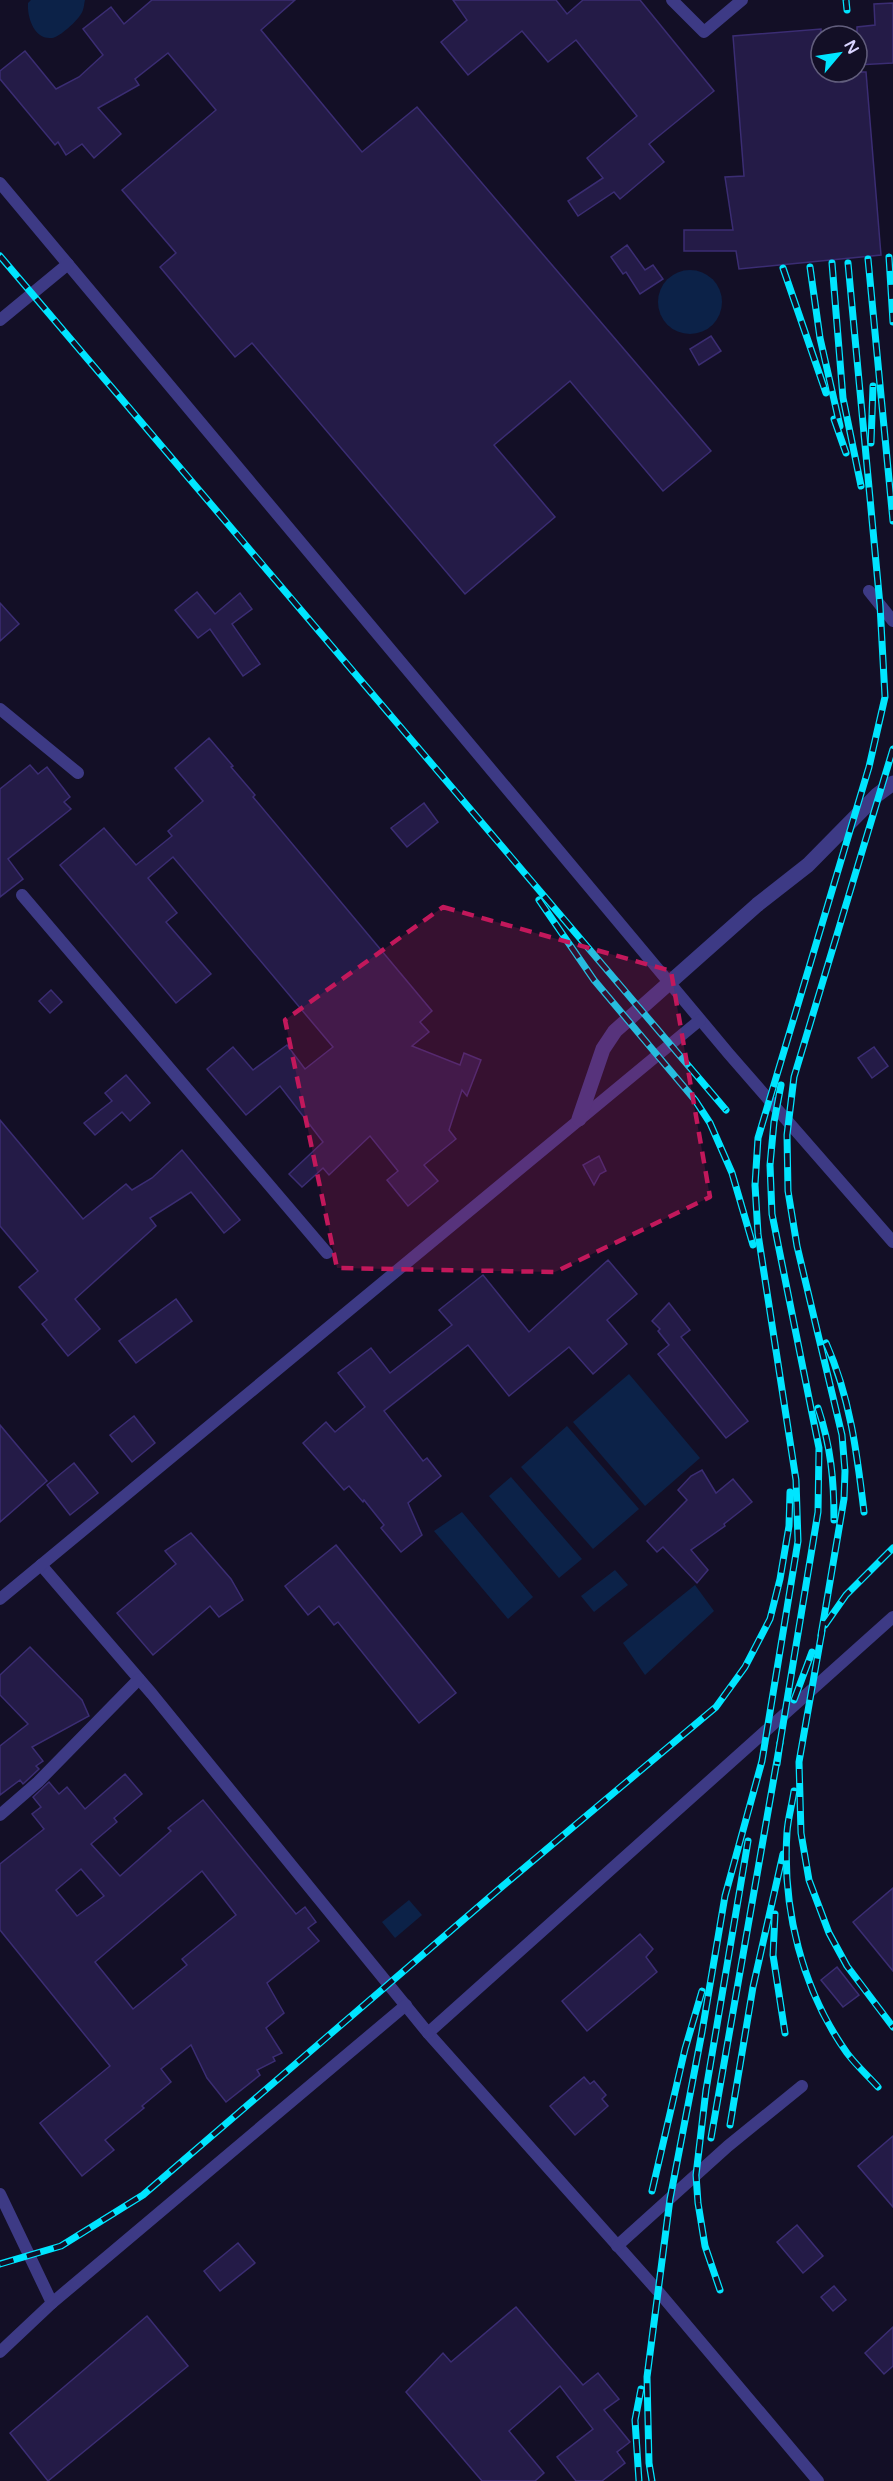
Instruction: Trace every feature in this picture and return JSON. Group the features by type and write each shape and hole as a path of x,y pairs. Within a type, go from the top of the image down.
{"street":[{"path":"579,1119 603,1049 615,1031 757,904 808,865 893,783"}],"lane":[{"path":"677,2 704,32 742,0"},
{"path":"0,183 700,1020 893,1242"},
{"path":"0,320 68,264"},
{"path":"869,591 893,621"},
{"path":"0,709 78,774"},
{"path":"22,895 327,1253"},
{"path":"0,1599 700,1020"},
{"path":"41,1565 139,1678 428,2032 617,2246 818,2481"},
{"path":"428,2032 893,1617"},
{"path":"0,1815 38,1782 139,1678"},
{"path":"0,2352 52,2302 406,2005"},
{"path":"617,2246 728,2146 802,2086"},
{"path":"0,2194 52,2302"}],"highlighted area":[{"path":"443,907 671,971 710,1197 555,1272 337,1268 285,1020"}],"water":[{"path":"31,0 85,0 82,12 76,21 64,32 52,38 46,38 36,31 30,21 28,3"},
{"path":"684,270 696,270 713,279 720,290 722,302 720,314 713,325 696,334 684,334 672,329 663,320 658,308 658,296 663,284 672,275"},
{"path":"629,1374 700,1458 645,1506 573,1422"},
{"path":"567,1426 639,1509 593,1549 521,1467"},
{"path":"511,1477 582,1559 559,1578 489,1496"},
{"path":"462,1512 533,1597 508,1619 434,1531"},
{"path":"615,1570 628,1585 594,1612 581,1596"},
{"path":"695,1585 714,1611 645,1675 623,1643"},
{"path":"409,1900 422,1915 395,1938 382,1922"}],"building":[{"path":"152,0 295,0 261,30 362,152 417,107 711,451 663,491 570,381 494,445 555,517 465,594 252,343 235,357 160,267 176,253 122,190 216,110 168,53 135,79 139,85 98,108 121,134 94,158 82,144 66,155 58,142 55,145 0,79 0,71 25,51 56,89 79,77 103,55 83,29 111,7 124,24"},
{"path":"453,0 556,0 567,14 583,0 640,0 714,91 649,144 664,162 620,199 614,192 578,216 568,201 603,178 587,158 637,116 576,40 548,62 522,31 468,75 441,42 467,20"},
{"path":"893,3 893,63 869,64 869,26 875,25 874,4"},
{"path":"809,30 809,84 867,84 881,255 739,269 736,251 684,251 684,230 733,230 725,177 744,176 733,36"},
{"path":"627,245 645,270 653,265 663,279 640,294 626,272 623,274 611,257"},
{"path":"711,336 721,351 699,365 690,349"},
{"path":"197,592 215,614 240,593 252,609 232,624 260,664 243,676 210,629 198,638 175,610"},
{"path":"0,603 19,624 0,641"},
{"path":"209,738 255,795 253,797 432,1011 420,1022 429,1032 412,1046 460,1065 464,1053 481,1060 467,1096 462,1090 449,1130 456,1139 424,1165 438,1181 408,1206 387,1180 398,1171 370,1136 329,1175 323,1168 302,1187 289,1174 323,1142 280,1086 246,1115 207,1069 233,1047 253,1070 287,1045 305,1069 333,1047 173,857 148,878 177,913 166,922 211,974 176,1003 60,865 104,828 136,865 172,836 168,831 203,801 175,768"},
{"path":"30,765 38,774 47,767 70,797 64,802 71,809 8,859 23,879 0,897 0,789"},
{"path":"424,803 438,822 407,847 391,828"},
{"path":"51,990 62,1002 50,1013 39,1001"},
{"path":"874,1047 888,1066 872,1078 858,1058"},
{"path":"126,1075 150,1103 130,1121 122,1112 95,1135 84,1123 112,1101 105,1093"},
{"path":"0,1120 83,1219 126,1184 132,1190 152,1178 182,1150 240,1220 224,1233 191,1192 150,1218 156,1226 75,1299 100,1329 68,1356 42,1324 47,1320 19,1287 38,1271 0,1226"},
{"path":"599,1156 606,1171 600,1174 594,1185 583,1165"},
{"path":"608,1260 637,1294 607,1320 627,1344 593,1374 569,1347 509,1396 468,1345 384,1411 423,1461 427,1458 441,1476 408,1503 422,1535 401,1552 381,1528 384,1525 364,1500 363,1502 349,1486 344,1490 303,1443 326,1422 335,1432 365,1407 338,1373 371,1348 390,1373 452,1325 439,1310 483,1275 529,1332"},
{"path":"176,1299 192,1321 136,1363 119,1341"},
{"path":"669,1303 690,1330 681,1337 748,1421 726,1438 658,1354 669,1345 658,1331 660,1329 652,1321"},
{"path":"134,1416 155,1443 132,1462 110,1435"},
{"path":"0,1425 47,1481 0,1522"},
{"path":"74,1463 98,1493 70,1515 47,1485"},
{"path":"702,1470 716,1493 733,1479 752,1502 724,1524 725,1526 691,1550 708,1570 697,1583 663,1547 657,1552 647,1541 687,1500 678,1490 691,1476"},
{"path":"191,1533 231,1579 243,1600 219,1617 210,1606 153,1655 117,1613 176,1564 165,1551"},
{"path":"336,1545 456,1693 419,1723 338,1622 334,1625 319,1606 308,1615 285,1586"},
{"path":"30,1647 82,1700 89,1716 32,1747 43,1761 36,1766 39,1769 23,1784 20,1780 0,1795 0,1746 28,1724 0,1695 0,1675"},
{"path":"125,1774 142,1794 114,1818 117,1822 91,1844 120,1876 171,1831 168,1828 203,1800 296,1914 305,1907 316,1922 308,1928 319,1941 267,1983 284,2013 266,2028 282,2053 273,2057 275,2061 257,2070 260,2075 226,2102 207,2078 191,2045 161,2069 171,2082 105,2140 114,2150 82,2176 40,2123 110,2066 0,1930 0,1864 44,1829 32,1814 41,1807 33,1797 49,1782 59,1794 67,1787 85,1809","holes":["81,1869 104,1896 77,1916 56,1890","202,1871 236,1915 182,1959 187,1965 133,2009 95,1962"]},
{"path":"893,1888 893,1971 853,1922"},
{"path":"640,1934 653,1949 646,1957 657,1972 587,2031 562,2001"},
{"path":"837,1967 859,1995 843,2007 821,1980"},
{"path":"584,2077 590,2084 594,2081 606,2095 602,2099 608,2106 575,2135 550,2106"},
{"path":"893,2136 893,2207 858,2166"},
{"path":"797,2225 823,2256 803,2273 777,2242"},
{"path":"238,2243 255,2263 220,2291 204,2271"},
{"path":"834,2286 846,2300 833,2311 821,2297"},
{"path":"516,2307 583,2385 598,2373 619,2399 604,2410 630,2442 617,2452 625,2463 602,2481 576,2481 557,2457 593,2429 560,2386 509,2431 544,2473 535,2481 482,2481 406,2392 443,2353 451,2362"},
{"path":"147,2316 188,2366 48,2481 10,2433"},
{"path":"893,2327 893,2366 884,2374 865,2353"}],"railway":[{"path":"846,0 847,10"},
{"path":"0,256 726,1110"},
{"path":"889,257 893,322"},
{"path":"868,259 893,521"},
{"path":"832,263 843,398 861,486"},
{"path":"652,2481 649,2463 647,2377 670,2199 725,1896 762,1761 798,1541 796,1480 758,1234 755,1185 758,1138 869,767 885,697 880,605 848,263"},
{"path":"810,267 820,338 840,426"},
{"path":"783,268 826,393"},
{"path":"871,443 873,386"},
{"path":"834,419 846,453"},
{"path":"821,1635 844,1499 845,1471 842,1435 797,1246 788,1191 787,1135 794,1077 893,749"},
{"path":"539,900 594,980 695,1100 710,1123 732,1173 753,1245"},
{"path":"780,1743 818,1512 819,1448 772,1214 770,1165 774,1122 781,1085"},
{"path":"826,1343 847,1405 864,1512"},
{"path":"818,1408 831,1464 834,1520"},
{"path":"0,2264 61,2246 143,2195 498,1890 716,1707 745,1667 770,1619 789,1526 790,1492"},
{"path":"825,1625 846,1595 893,1548"},
{"path":"822,1631 799,1762 801,1833 809,1880 829,1933 847,1966 893,2027"},
{"path":"794,1700 812,1652"},
{"path":"711,2138 780,1743 777,1764"},
{"path":"794,1791 788,1827 786,1861 792,1919 798,1947 818,2003 831,2029 847,2053 878,2087"},
{"path":"720,2290 705,2246 696,2175 706,2090 748,1841"},
{"path":"730,2125 753,1987 783,1854"},
{"path":"775,1914 773,1955 785,2033"},
{"path":"652,2191 685,2049 702,1991"},
{"path":"639,2481 635,2420 641,2389"}]}
